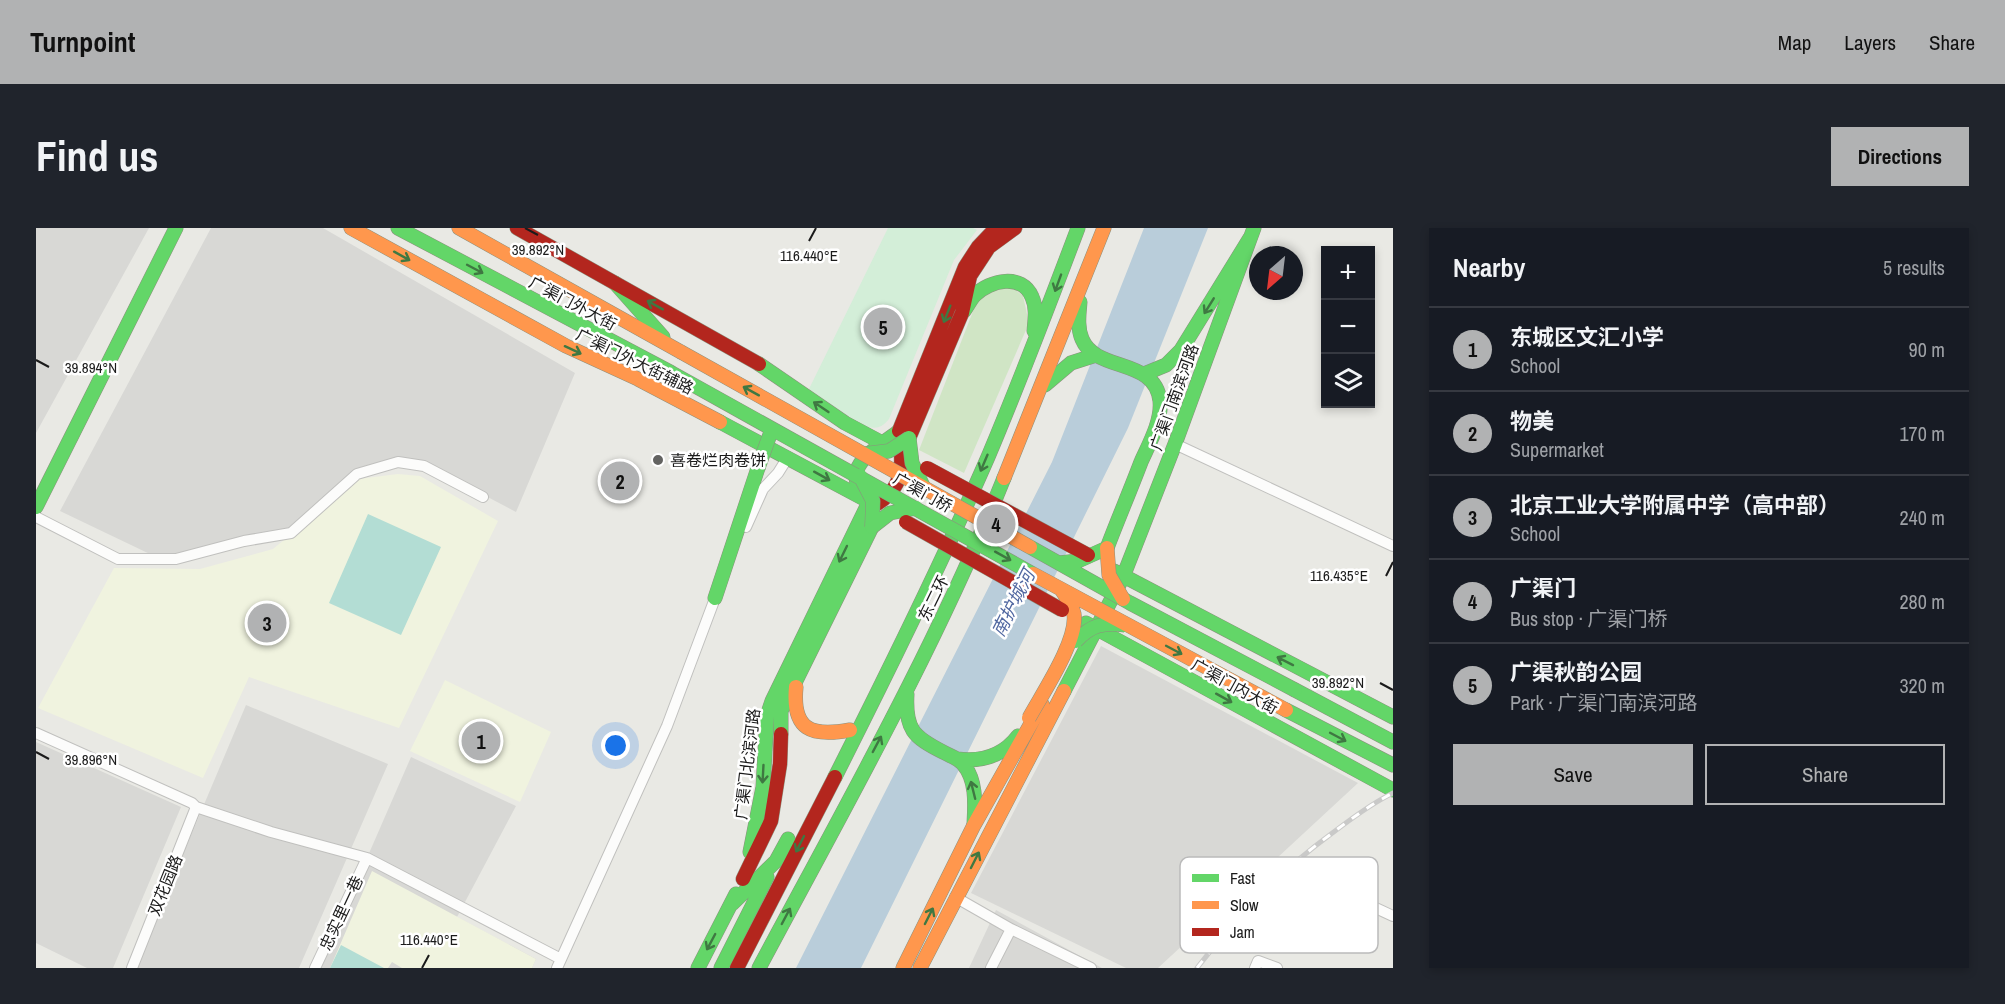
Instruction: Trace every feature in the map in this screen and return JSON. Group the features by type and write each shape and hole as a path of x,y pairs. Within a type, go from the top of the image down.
{"main road":[{"path":"36,507 176,228"},
{"name":"广渠门外大街辅路","path":"351,228 566,346 639,379 788,457 1062,610"},
{"name":"广渠门外大街","path":"398,228 670,372"},
{"name":"广渠门外大街","path":"459,228 676,350"},
{"path":"517,228 750,359 845,423 884,444 901,453 900,478 888,499 872,503 856,481 856,471 863,458 884,444 899,431 965,267 978,247 995,228"},
{"path":"963,313 970,276 978,261 989,247 1015,228"},
{"name":"东二环","path":"737,968 901,645 956,528 1030,358 1078,228"},
{"name":"东二环","path":"759,968 908,688 987,523 1104,228"},
{"path":"1144,374 1166,365 1181,350 1252,233"},
{"name":"广渠门南滨河路","path":"1095,628 1123,577 1175,444 1252,233"},
{"path":"865,454 885,453 900,447 909,438 963,313 974,296 1000,281 1014,281 1030,293 1035,306 1035,322 1030,358"},
{"path":"615,283 676,350"},
{"path":"1081,287 1078,324 1085,345 1096,355 1144,374 1156,387 1160,397 1159,417 1107,548 1106,570 1110,581 1123,599"},
{"name":"广渠门桥","path":"676,350 1123,599 1295,690"},
{"path":"1041,389 1071,363 1096,355"},
{"name":"广渠门桥","path":"670,372 1125,625 1286,710"},
{"path":"715,598 772,429"},
{"path":"909,438 912,467 923,486"},
{"name":"广渠门桥","path":"901,453 1088,555 1123,577"},
{"path":"743,879 771,821 780,764 781,711 872,527 873,501 860,476"},
{"name":"广渠门北滨河路","path":"698,968 743,879 763,787 765,738 770,708 872,503"},
{"path":"872,527 890,513 916,508"},
{"path":"1059,563 1073,564 1083,561 1107,548"},
{"path":"1123,577 1393,717"},
{"path":"957,759 974,761 989,759 1015,741 1070,638 1075,621 1072,605 1061,589"},
{"name":"广渠门内大街","path":"1062,610 1393,790"},
{"path":"903,968 974,825 1076,641 1094,625 1106,622 1125,625"},
{"path":"920,968 1095,628"},
{"path":"721,968 776,861 901,645"},
{"path":"798,675 794,699 798,720 804,727 815,734 850,730"},
{"path":"908,688 905,710 907,722 916,738 957,759 966,767 976,803 974,825"},
{"name":"广渠门内大街","path":"1295,690 1393,742"},
{"name":"广渠门内大街","path":"1286,710 1393,765"},
{"path":"732,904 776,861"},
{"path":"912,968 926,955"}],"street":[{"path":"1175,444 1393,546"},
{"path":"36,733 194,805 271,832 367,858 559,964 667,726 715,598 762,489 778,473 788,457"},
{"path":"36,517 118,559 176,559 291,533 357,474 398,462 424,466 483,497"},
{"name":"双花园路","path":"132,968 194,805"},
{"name":"忠实里一巷","path":"315,968 367,858"},
{"path":"955,897 1011,929 1091,968"},
{"path":"1378,909 1393,916"},
{"path":"991,968 1011,929"},
{"path":"1256,968 1258,961 1277,968"}],"shaded area":[{"path":"36,228 149,228 36,433"},
{"path":"211,228 323,228 575,373 516,512 423,463 362,473 292,530 203,551 154,556 60,511"},
{"path":"888,228 973,228 977,230 954,260 889,419 880,427 871,428 807,393"},
{"path":"398,474 420,476 498,521 399,728 249,677 203,778 38,708 114,568 200,569 273,549 358,479"},
{"path":"368,514 441,547 401,635 329,603"},
{"path":"1101,646 1358,783 1278,857 1180,857 1180,948 1158,968 1126,968 971,893"},
{"path":"445,680 551,732 520,802 410,751"},
{"path":"246,705 388,764 299,968 135,968"},
{"path":"36,742 181,807 113,968 87,968 36,943"},
{"path":"411,757 516,806 457,917 536,959 532,968 319,968"},
{"path":"372,871 536,959 532,968 402,968 392,962 388,968 330,968"},
{"path":"996,910 1102,968 969,968"},
{"path":"341,945 384,968 330,968"}],"green space":[{"path":"996,287 1012,287 1023,296 1029,323 964,473 919,450 977,301"}],"water":[{"name":"南护城河","path":"1144,228 1208,228 1128,428 861,968 796,968 1052,462"}],"railway":[{"path":"1302,857 1354,817 1393,793"},
{"path":"1197,968 1209,953"}],"traffic: fast":[{"path":"36,507 176,228"},
{"path":"398,228 670,372"},
{"path":"835,777 914,618 988,457 1078,228"},
{"path":"1064,691 1123,577 1175,444 1254,228"},
{"path":"1144,374 1166,365 1181,350 1250,238"},
{"path":"964,311 973,297 981,290 1005,281 1014,282 1027,289 1034,301 1034,331"},
{"path":"615,283 663,337"},
{"path":"1080,302 1079,330 1089,350 1099,357 1137,371 1148,378 1156,387 1160,401 1159,416 1154,432 1107,548"},
{"path":"1045,385 1071,363 1096,355"},
{"path":"759,364 845,423 890,447"},
{"path":"670,372 1033,574"},
{"path":"720,422 868,501"},
{"path":"758,468 772,429"},
{"path":"750,852 763,787 767,716 772,701 869,502 857,482 858,467 870,453 899,431"},
{"path":"909,438 912,463 923,486"},
{"path":"865,454 889,451 909,438"},
{"path":"715,598 758,468"},
{"path":"860,476 873,501 872,527"},
{"path":"759,968 919,665 1004,478"},
{"path":"872,527 890,513 916,508"},
{"path":"781,734 781,711 872,527"},
{"path":"1030,547 1295,690"},
{"path":"1059,563 1078,561 1107,548"},
{"path":"1114,571 1393,717"},
{"path":"1086,623 1393,790"},
{"path":"1076,641 1087,631 1098,626 1125,625"},
{"path":"1295,690 1393,742"},
{"path":"907,694 908,716 913,731 924,742 959,760 968,770 974,793 974,824"},
{"path":"1286,710 1393,765"},
{"path":"957,759 991,756 1006,748 1018,736"},
{"path":"732,904 776,861 788,839"},
{"path":"721,968 767,877"},
{"path":"698,968 736,894"}],"traffic: slow":[{"path":"351,228 566,346 638,379 720,422"},
{"path":"459,228 681,352"},
{"path":"1004,478 1104,228"},
{"path":"681,352 1030,547"},
{"path":"1107,548 1109,575 1123,599"},
{"path":"1033,574 1286,710"},
{"path":"1029,718 1058,667 1074,625 1073,611 1061,589"},
{"path":"796,687 797,713 807,727 825,732 850,730"},
{"path":"920,968 1064,691"},
{"path":"903,968 974,825 1042,704"}],"traffic: jam":[{"path":"517,228 759,364"},
{"path":"899,431 965,267 978,247 996,228"},
{"path":"909,438 962,313 970,276 989,247 1015,228"},
{"path":"875,505 888,495 897,483 901,470 901,453"},
{"path":"927,468 1088,555"},
{"path":"906,522 1062,610"},
{"path":"743,879 771,821 780,764 781,734"},
{"path":"737,968 835,777"}],"place":[{"name":"广渠秋韵公园","path":"883,327"},
{"name":"喜卷烂肉卷饼","path":"658,460"},
{"name":"物美","path":"620,481"},
{"name":"广渠门","path":"996,524"},
{"name":"北京工业大学附属中学（高中部）","path":"267,623"},
{"name":"东城区文汇小学","path":"481,741"}]}
